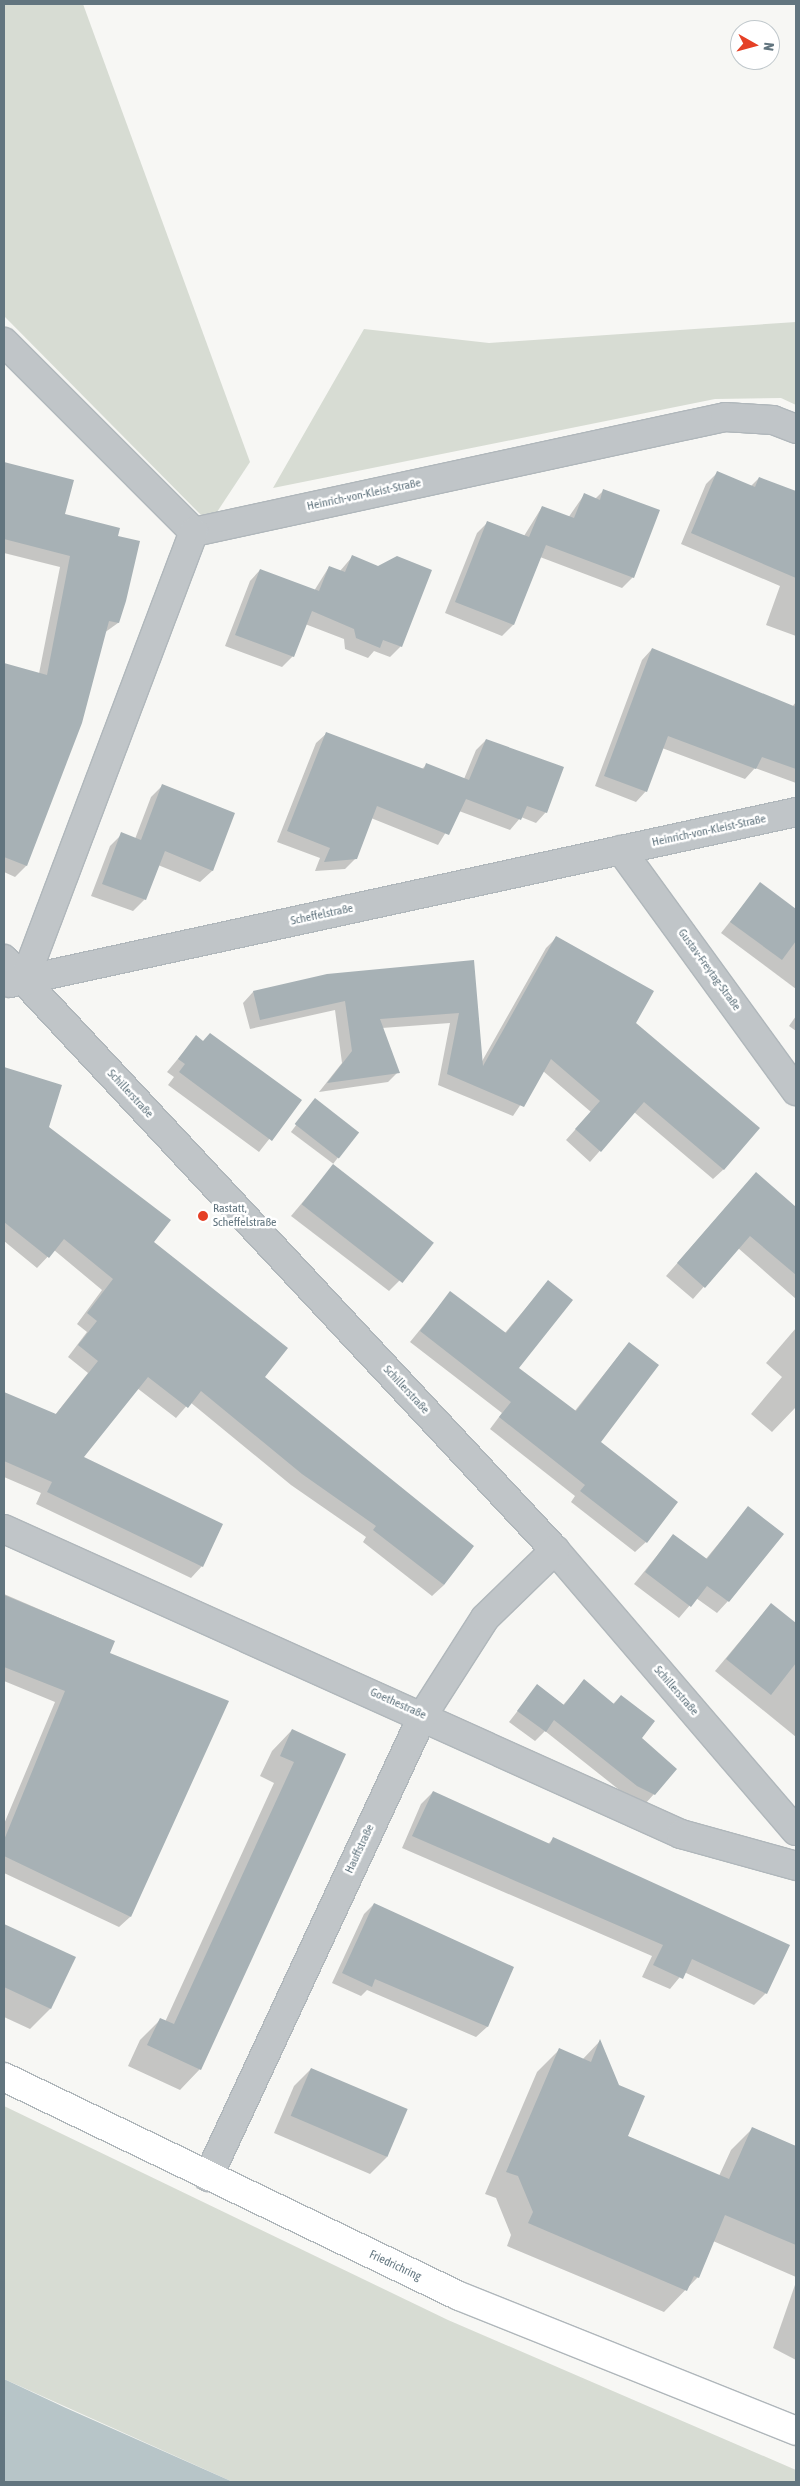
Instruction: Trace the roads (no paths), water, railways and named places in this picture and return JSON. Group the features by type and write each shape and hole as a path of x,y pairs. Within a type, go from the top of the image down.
{"main road":[{"name":"Friedrichring","path":"4,2077 208,2177 459,2296 796,2431"}],"street":[{"path":"4,342 194,532 14,983"},
{"name":"Heinrich-von-Kleist-Straße","path":"194,532 725,417 773,420 796,429"},
{"name":"Heinrich-von-Kleist-Straße","path":"621,850 796,812"},
{"name":"Scheffelstraße","path":"14,983 621,850"},
{"name":"Gustav-Freytag-Straße","path":"621,850 796,1091"},
{"name":"Schillerstraße","path":"4,959 14,983 555,1550 796,1832"},
{"name":"Goethestraße","path":"4,1529 423,1715 681,1834 796,1866"},
{"name":"Hauffstraße","path":"208,2177 423,1715 485,1618 555,1550"}],"place":[{"name":"Rastatt, Scheffelstraße","path":"203,1216"}]}
